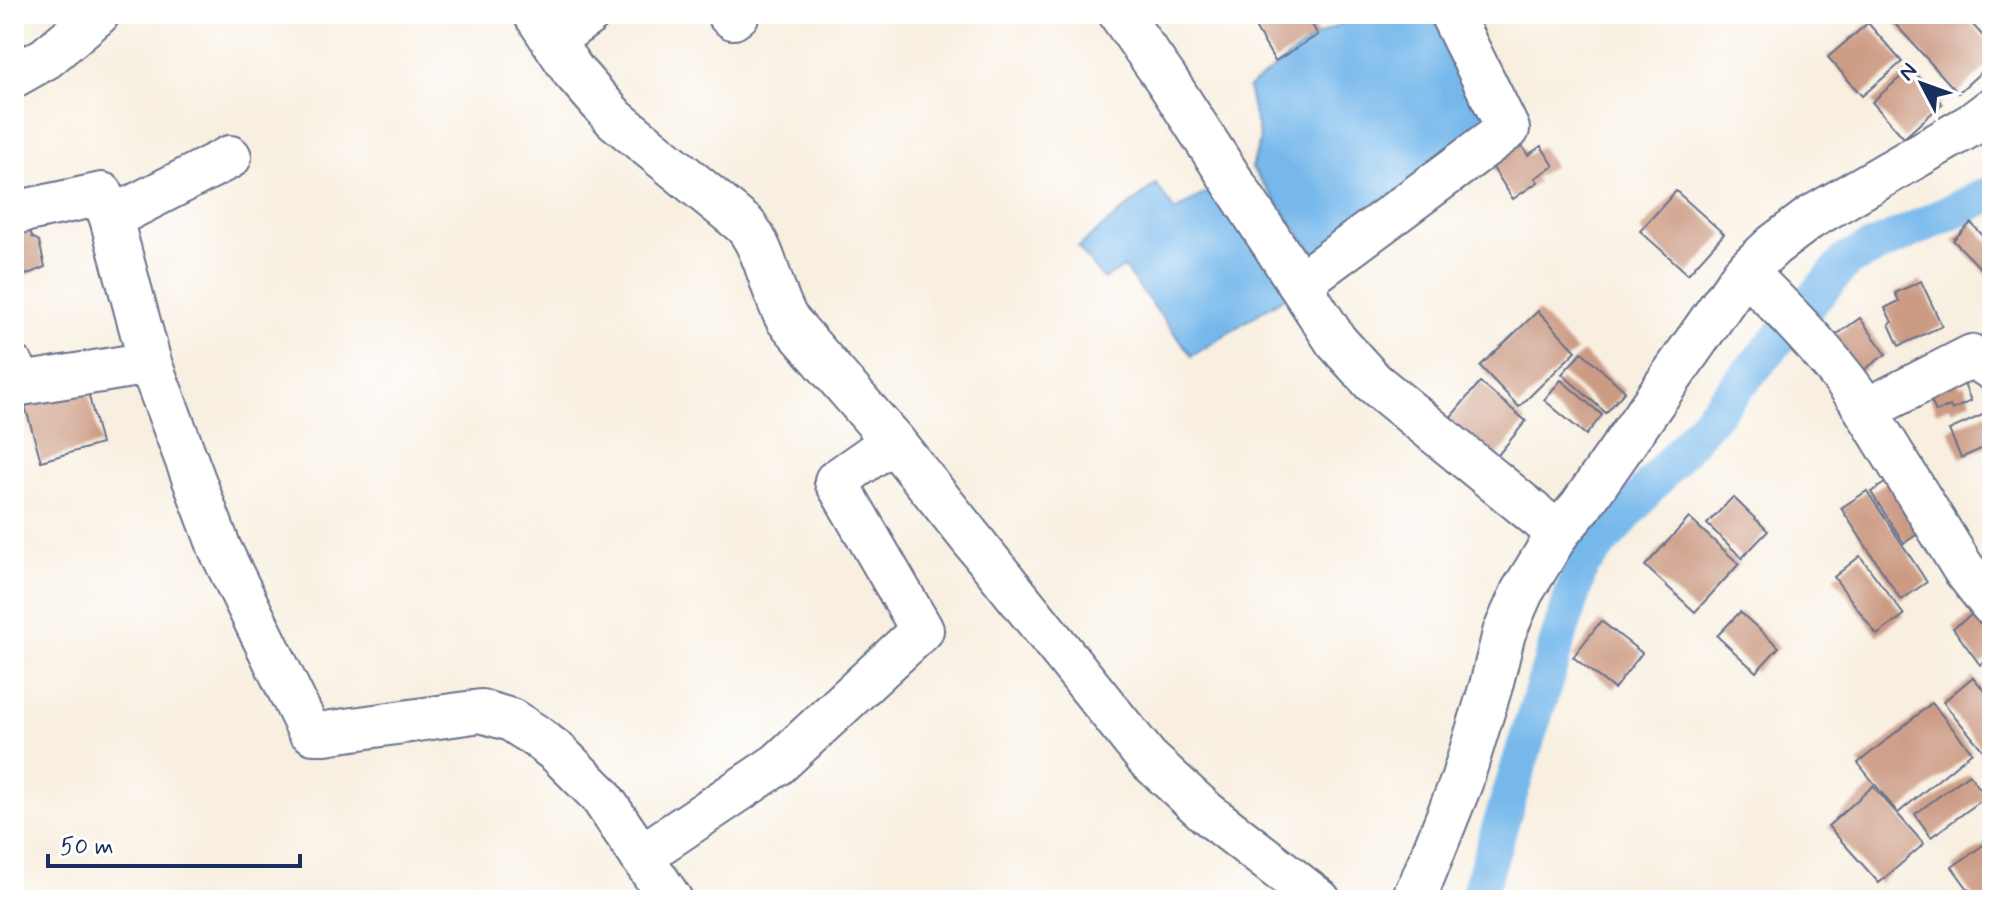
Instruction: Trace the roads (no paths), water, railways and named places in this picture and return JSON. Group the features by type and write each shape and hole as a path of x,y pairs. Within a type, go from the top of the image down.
{"street":[{"path":"14,76 46,58 98,14"},
{"path":"589,14 544,27 573,71 615,119 745,225 755,238 778,303 787,319 893,441 1147,758 1207,813 1319,900"},
{"path":"728,14 733,18 738,14"},
{"path":"1120,14 1166,79 1336,341 1373,382 1558,533"},
{"path":"1299,284 1508,129 1451,14"},
{"path":"1412,900 1461,783 1504,633 1522,592 1558,533 1774,245 1810,218 1971,125 1992,109"},
{"path":"111,218 230,157"},
{"path":"14,213 102,194 150,363 220,549 308,729 314,733 325,733 481,711 511,720 558,753 600,795 671,900"},
{"path":"1751,277 1844,377 1963,568 1992,605"},
{"path":"1866,410 1972,356 1992,369"},
{"path":"14,368 21,384 150,363"},
{"path":"641,856 778,764 922,630 836,481 893,441"}],"water":[{"path":"1361,14 1369,14 1380,23 1392,14 1430,14 1479,84 1489,149 1318,259 1252,168 1260,139 1248,88 1318,35"},
{"path":"1230,178 1300,287 1192,356 1124,268 1103,279 1078,247 1156,184 1175,211"}],"waterway":[{"path":"1477,900 1581,566 1847,260 1992,193"}]}
